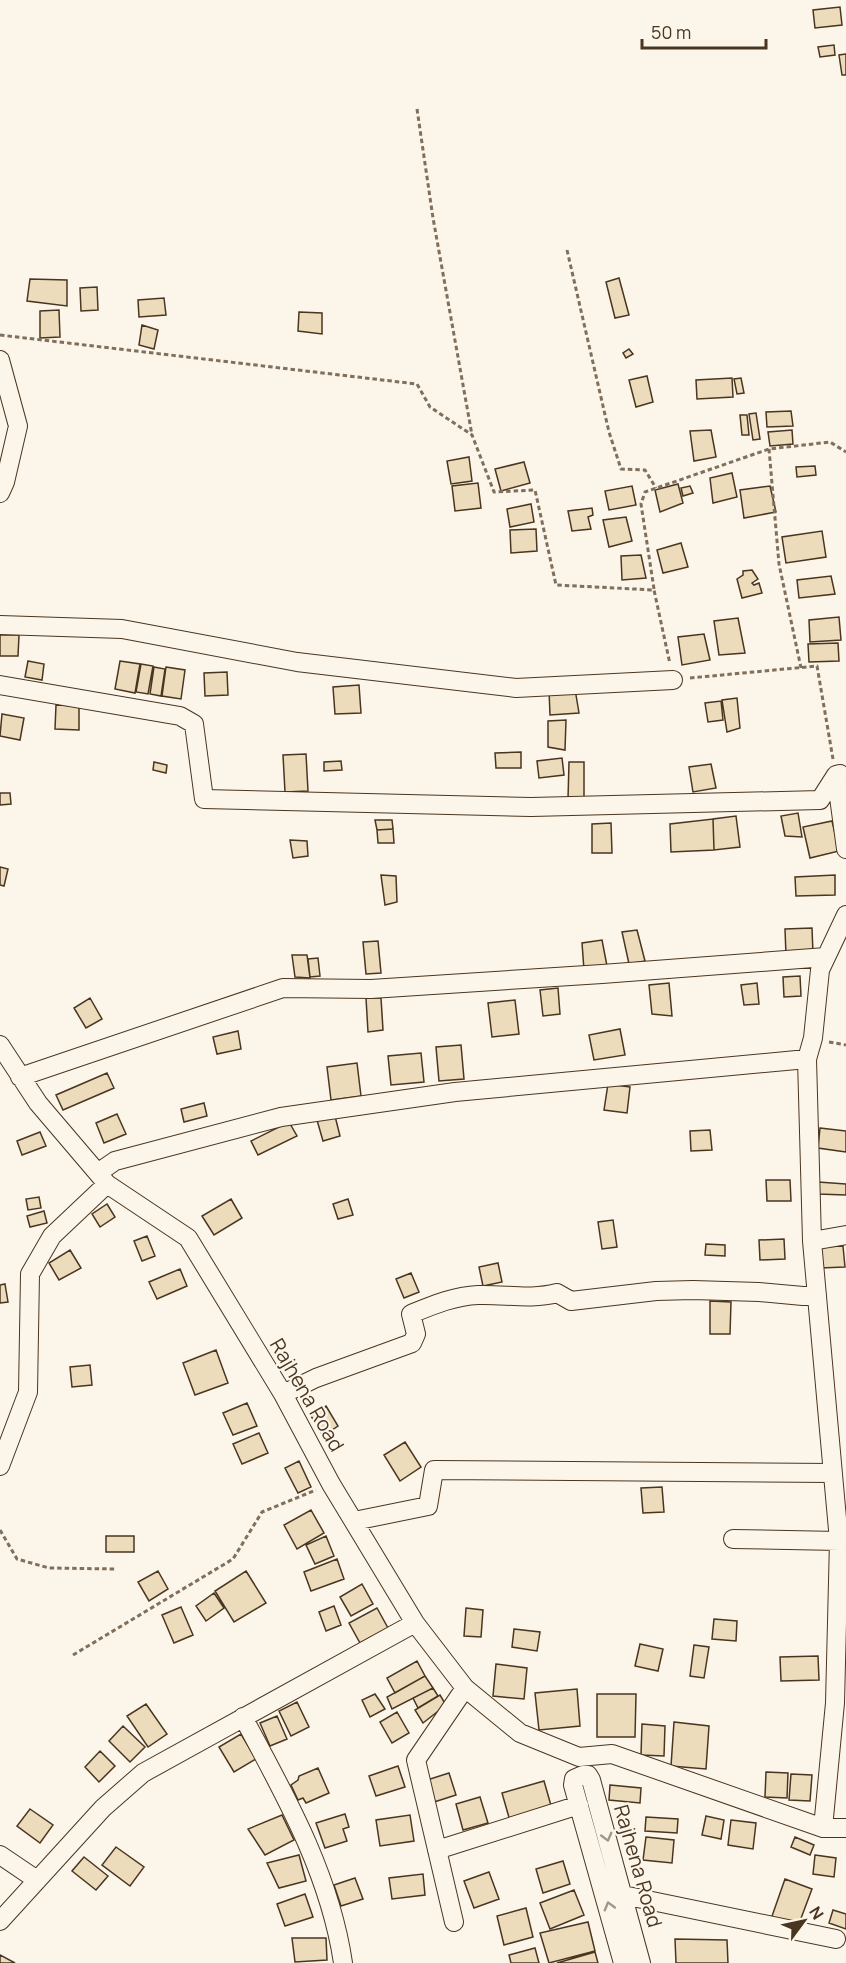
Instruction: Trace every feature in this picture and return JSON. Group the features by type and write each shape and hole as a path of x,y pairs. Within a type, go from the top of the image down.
{"street":[{"path":"0,360 18,426 5,482 0,493"},
{"path":"0,625 122,628 297,662 516,688 673,680"},
{"path":"0,685 180,716 194,724 204,799 531,807 820,800 841,774"},
{"path":"841,774 846,849"},
{"path":"823,1828 838,1748 835,1703 842,1540 833,1473 812,1240 807,1059 813,1038 820,970 846,915"},
{"path":"20,1077 283,988 371,989 602,975 826,957"},
{"name":"Rajhena Road","path":"0,1045 38,1103 103,1178 188,1238 415,1623 465,1688 520,1733 579,1757"},
{"path":"0,1466 28,1392 30,1274 52,1236 115,1161 282,1118 455,1092 807,1059"},
{"path":"812,1240 846,1235"},
{"path":"282,1394 316,1378 412,1343 416,1334 411,1314 443,1300 478,1295 543,1297 557,1293 571,1301 657,1291 693,1290 817,1295"},
{"path":"354,1521 428,1506 434,1470 833,1473"},
{"path":"733,1539 842,1540"},
{"path":"0,1921 103,1808 143,1773 415,1623"},
{"path":"454,1922 416,1760 465,1688"},
{"path":"243,1717 295,1813 325,1888 343,1963"},
{"path":"582,1780 579,1757 612,1754 823,1828 846,1828"},
{"name":"Rajhena Road","path":"582,1780 579,1805 627,1950 641,1963"},
{"name":"Rajhena Road","path":"582,1780 623,1895 627,1950"},
{"path":"437,1850 579,1805"},
{"path":"0,1855 37,1880"},
{"path":"623,1895 836,1939"}],"path":[{"path":"417,109 433,218 472,435 494,492 535,490 556,585 654,590"},
{"path":"567,250 609,432 621,469 645,470 656,489"},
{"path":"0,335 417,384 430,407 472,435"},
{"path":"841,774 817,666 673,680 654,590 641,504 645,492 769,449 830,442 846,452"},
{"path":"769,449 779,564 801,668"},
{"path":"73,1655 232,1559 262,1512 332,1484"},
{"path":"0,1530 17,1559 49,1568 117,1569"}],"building":[{"path":"840,7 842,25 815,28 813,10"},
{"path":"834,45 835,55 820,57 818,47"},
{"path":"846,54 846,75 842,75 839,55"},
{"path":"619,278 629,315 615,318 606,282"},
{"path":"30,279 67,280 67,306 27,301"},
{"path":"97,287 98,310 81,311 80,288"},
{"path":"164,298 166,315 139,317 138,300"},
{"path":"59,310 60,337 40,338 40,311"},
{"path":"299,312 322,313 322,334 298,331"},
{"path":"142,325 158,330 154,349 139,345"},
{"path":"629,349 633,354 626,358 623,353"},
{"path":"647,376 653,402 636,407 629,380"},
{"path":"732,378 733,397 697,399 696,380"},
{"path":"741,378 744,393 737,394 734,379"},
{"path":"791,411 793,426 767,427 766,412"},
{"path":"756,413 760,439 753,440 749,414"},
{"path":"740,415 747,415 749,435 742,435"},
{"path":"711,430 716,457 694,461 690,431"},
{"path":"792,430 793,444 770,446 768,432"},
{"path":"469,457 472,481 451,484 447,461"},
{"path":"524,462 530,483 501,491 495,469"},
{"path":"815,466 816,475 797,477 796,467"},
{"path":"732,473 737,497 713,503 710,478"},
{"path":"478,483 481,508 455,511 452,486"},
{"path":"678,484 683,503 660,512 655,490"},
{"path":"632,486 636,505 609,510 605,491"},
{"path":"690,486 693,493 683,496 681,488"},
{"path":"770,486 776,512 744,518 740,490"},
{"path":"531,504 534,522 510,527 507,509"},
{"path":"592,508 593,515 588,517 591,529 572,531 568,511"},
{"path":"626,517 632,541 609,547 603,520"},
{"path":"536,529 537,551 511,553 510,530"},
{"path":"822,531 826,557 786,563 782,537"},
{"path":"681,543 688,567 663,573 657,550"},
{"path":"641,555 646,578 622,580 621,556"},
{"path":"752,570 758,579 752,583 754,585 759,583 762,593 742,598 737,579 743,575 743,571"},
{"path":"831,576 835,594 799,598 797,580"},
{"path":"839,617 841,640 810,642 809,620"},
{"path":"738,618 745,653 719,655 714,621"},
{"path":"704,634 710,660 682,665 678,637"},
{"path":"0,635 19,635 18,656 0,656"},
{"path":"838,643 839,661 809,662 808,644"},
{"path":"28,661 44,664 42,680 25,677"},
{"path":"120,661 140,664 135,693 115,689"},
{"path":"141,664 153,666 148,694 136,692"},
{"path":"154,667 165,669 161,696 150,694"},
{"path":"166,667 185,670 181,699 162,696"},
{"path":"227,672 228,695 205,696 204,673"},
{"path":"359,685 361,713 335,714 333,687"},
{"path":"575,689 579,713 550,715 549,690"},
{"path":"737,698 740,728 727,732 722,700"},
{"path":"721,701 723,720 708,722 705,703"},
{"path":"56,705 79,706 79,730 55,729"},
{"path":"2,714 24,718 20,740 0,736"},
{"path":"566,720 565,750 548,747 548,721"},
{"path":"521,752 521,768 496,768 495,753"},
{"path":"306,754 308,791 285,792 283,755"},
{"path":"562,758 564,775 539,778 537,761"},
{"path":"341,761 342,770 324,771 324,762"},
{"path":"154,762 167,765 166,773 153,770"},
{"path":"569,762 584,762 584,800 568,799"},
{"path":"711,764 716,788 693,792 689,767"},
{"path":"0,793 10,793 11,804 0,805"},
{"path":"798,813 802,837 785,836 781,816"},
{"path":"736,816 740,847 714,850 713,819"},
{"path":"713,819 714,850 671,852 670,824"},
{"path":"375,820 392,820 393,829 377,830"},
{"path":"832,821 839,851 810,858 803,827"},
{"path":"611,823 612,853 592,853 592,824"},
{"path":"393,829 394,843 378,843 377,830"},
{"path":"290,840 307,841 308,856 293,858"},
{"path":"0,867 8,869 4,886 0,885"},
{"path":"381,875 396,876 397,902 385,905"},
{"path":"835,875 835,895 796,896 795,877"},
{"path":"812,928 813,954 786,955 785,929"},
{"path":"637,930 645,961 629,964 622,932"},
{"path":"602,940 607,966 584,970 582,943"},
{"path":"378,941 381,973 366,974 363,942"},
{"path":"292,955 307,955 310,978 295,977"},
{"path":"318,958 320,976 310,977 308,959"},
{"path":"800,976 801,996 784,997 783,977"},
{"path":"669,983 672,1016 652,1014 649,985"},
{"path":"757,983 759,1004 744,1005 741,985"},
{"path":"558,988 560,1014 543,1016 540,990"},
{"path":"90,998 102,1019 86,1028 74,1008"},
{"path":"366,998 381,998 383,1030 368,1032"},
{"path":"515,1000 519,1034 492,1037 488,1003"},
{"path":"620,1029 625,1055 594,1060 589,1035"},
{"path":"238,1031 241,1049 217,1054 213,1037"},
{"path":"461,1045 464,1079 439,1081 436,1047"},
{"path":"421,1053 424,1082 391,1085 388,1056"},
{"path":"357,1063 361,1096 331,1100 327,1067"},
{"path":"107,1073 114,1088 63,1110 56,1095"},
{"path":"608,1084 630,1087 627,1113 604,1110"},
{"path":"204,1103 207,1116 184,1122 181,1109"},
{"path":"117,1114 126,1134 104,1143 96,1123"},
{"path":"335,1116 340,1136 323,1141 317,1120"},
{"path":"289,1122 297,1136 258,1155 251,1141"},
{"path":"820,1128 846,1131 846,1152 818,1148"},
{"path":"710,1130 712,1150 691,1151 690,1131"},
{"path":"40,1132 46,1146 22,1155 17,1141"},
{"path":"766,1180 790,1180 791,1201 767,1201"},
{"path":"818,1182 846,1184 846,1195 818,1194"},
{"path":"39,1197 41,1208 28,1210 26,1199"},
{"path":"231,1199 242,1218 214,1235 202,1216"},
{"path":"348,1199 353,1215 338,1219 333,1204"},
{"path":"107,1204 115,1217 100,1227 92,1214"},
{"path":"44,1211 47,1223 30,1227 27,1216"},
{"path":"613,1220 617,1247 602,1249 598,1222"},
{"path":"147,1236 155,1256 142,1261 134,1241"},
{"path":"784,1239 785,1259 760,1260 759,1240"},
{"path":"706,1244 725,1245 725,1256 705,1255"},
{"path":"843,1246 845,1267 820,1268 819,1247"},
{"path":"70,1250 81,1268 59,1280 49,1263"},
{"path":"498,1263 502,1282 483,1286 479,1267"},
{"path":"180,1269 187,1286 157,1299 149,1282"},
{"path":"411,1273 419,1292 404,1298 396,1279"},
{"path":"5,1284 8,1302 0,1303 0,1285"},
{"path":"710,1301 731,1302 730,1334 710,1334"},
{"path":"216,1350 228,1383 195,1395 183,1363"},
{"path":"90,1365 92,1385 72,1387 70,1367"},
{"path":"247,1403 257,1426 233,1435 223,1413"},
{"path":"326,1406 338,1426 323,1436 311,1416"},
{"path":"259,1433 268,1453 242,1464 233,1444"},
{"path":"405,1442 421,1467 400,1481 384,1455"},
{"path":"299,1461 311,1487 298,1493 285,1468"},
{"path":"662,1487 664,1512 643,1513 641,1488"},
{"path":"311,1510 324,1533 297,1549 284,1525"},
{"path":"106,1536 134,1536 134,1552 106,1552"},
{"path":"326,1536 334,1556 315,1564 306,1545"},
{"path":"337,1559 344,1579 311,1591 304,1572"},
{"path":"158,1571 168,1589 149,1601 138,1582"},
{"path":"246,1571 266,1603 234,1622 215,1591"},
{"path":"362,1584 373,1604 351,1616 340,1597"},
{"path":"214,1593 224,1608 206,1621 196,1606"},
{"path":"334,1606 341,1625 326,1631 319,1612"},
{"path":"181,1607 193,1635 174,1643 162,1615"},
{"path":"377,1608 388,1628 360,1643 349,1623"},
{"path":"466,1608 483,1610 481,1637 464,1636"},
{"path":"714,1619 737,1621 736,1641 712,1639"},
{"path":"514,1629 540,1632 537,1651 512,1647"},
{"path":"640,1644 663,1649 658,1671 635,1666"},
{"path":"694,1645 709,1647 704,1678 690,1676"},
{"path":"818,1656 819,1680 781,1681 780,1657"},
{"path":"417,1661 425,1676 395,1693 387,1678"},
{"path":"496,1664 527,1668 524,1699 493,1696"},
{"path":"425,1676 433,1688 392,1709 387,1697"},
{"path":"433,1688 438,1696 418,1708 413,1698"},
{"path":"577,1689 580,1726 539,1730 535,1693"},
{"path":"375,1694 385,1709 370,1717 362,1700"},
{"path":"597,1694 636,1694 635,1737 597,1737"},
{"path":"440,1695 446,1705 423,1723 415,1710"},
{"path":"297,1702 309,1727 291,1736 279,1711"},
{"path":"146,1704 167,1734 148,1747 127,1716"},
{"path":"397,1712 409,1733 392,1743 380,1722"},
{"path":"277,1716 287,1739 270,1746 260,1723"},
{"path":"674,1722 709,1726 706,1769 671,1766"},
{"path":"642,1724 665,1726 664,1756 641,1755"},
{"path":"123,1726 145,1747 130,1762 109,1741"},
{"path":"241,1734 256,1759 234,1772 219,1747"},
{"path":"100,1751 115,1766 99,1782 85,1767"},
{"path":"398,1766 405,1787 376,1796 369,1776"},
{"path":"318,1768 329,1793 306,1803 303,1798 298,1800 291,1785 298,1780 299,1776"},
{"path":"766,1772 788,1773 787,1798 765,1797"},
{"path":"449,1773 456,1795 431,1803 424,1781"},
{"path":"791,1774 812,1775 810,1801 789,1800"},
{"path":"544,1781 552,1809 510,1821 502,1793"},
{"path":"610,1785 641,1788 640,1803 609,1800"},
{"path":"480,1797 488,1823 463,1830 456,1804"},
{"path":"30,1809 53,1825 40,1843 17,1826"},
{"path":"345,1814 349,1827 343,1829 347,1841 325,1848 316,1823"},
{"path":"282,1815 294,1840 265,1855 248,1829"},
{"path":"410,1815 414,1841 380,1846 376,1820"},
{"path":"706,1816 724,1820 721,1839 702,1835"},
{"path":"646,1817 678,1819 677,1833 645,1831"},
{"path":"731,1820 756,1823 753,1849 728,1845"},
{"path":"646,1837 674,1840 672,1863 643,1860"},
{"path":"795,1837 814,1845 810,1855 791,1847"},
{"path":"116,1847 144,1867 130,1886 102,1865"},
{"path":"299,1855 306,1881 279,1888 267,1863"},
{"path":"815,1855 836,1858 834,1877 813,1874"},
{"path":"84,1857 108,1876 96,1890 72,1871"},
{"path":"563,1861 570,1884 543,1893 536,1869"},
{"path":"489,1872 499,1899 474,1908 464,1881"},
{"path":"423,1874 425,1895 392,1899 389,1878"},
{"path":"355,1878 363,1899 341,1906 334,1885"},
{"path":"785,1879 812,1889 797,1929 771,1919"},
{"path":"574,1890 584,1915 550,1929 540,1903"},
{"path":"305,1894 313,1917 285,1926 277,1904"},
{"path":"526,1908 533,1937 504,1945 497,1916"},
{"path":"833,1910 846,1914 846,1929 829,1923"},
{"path":"588,1922 595,1951 549,1963 540,1933"},
{"path":"292,1938 326,1938 327,1960 295,1962"},
{"path":"675,1939 727,1940 728,1963 676,1963"},
{"path":"535,1948 539,1963 511,1963 509,1955"},
{"path":"595,1952 598,1963 557,1963"},
{"path":"0,1955 15,1963 0,1963"}]}
